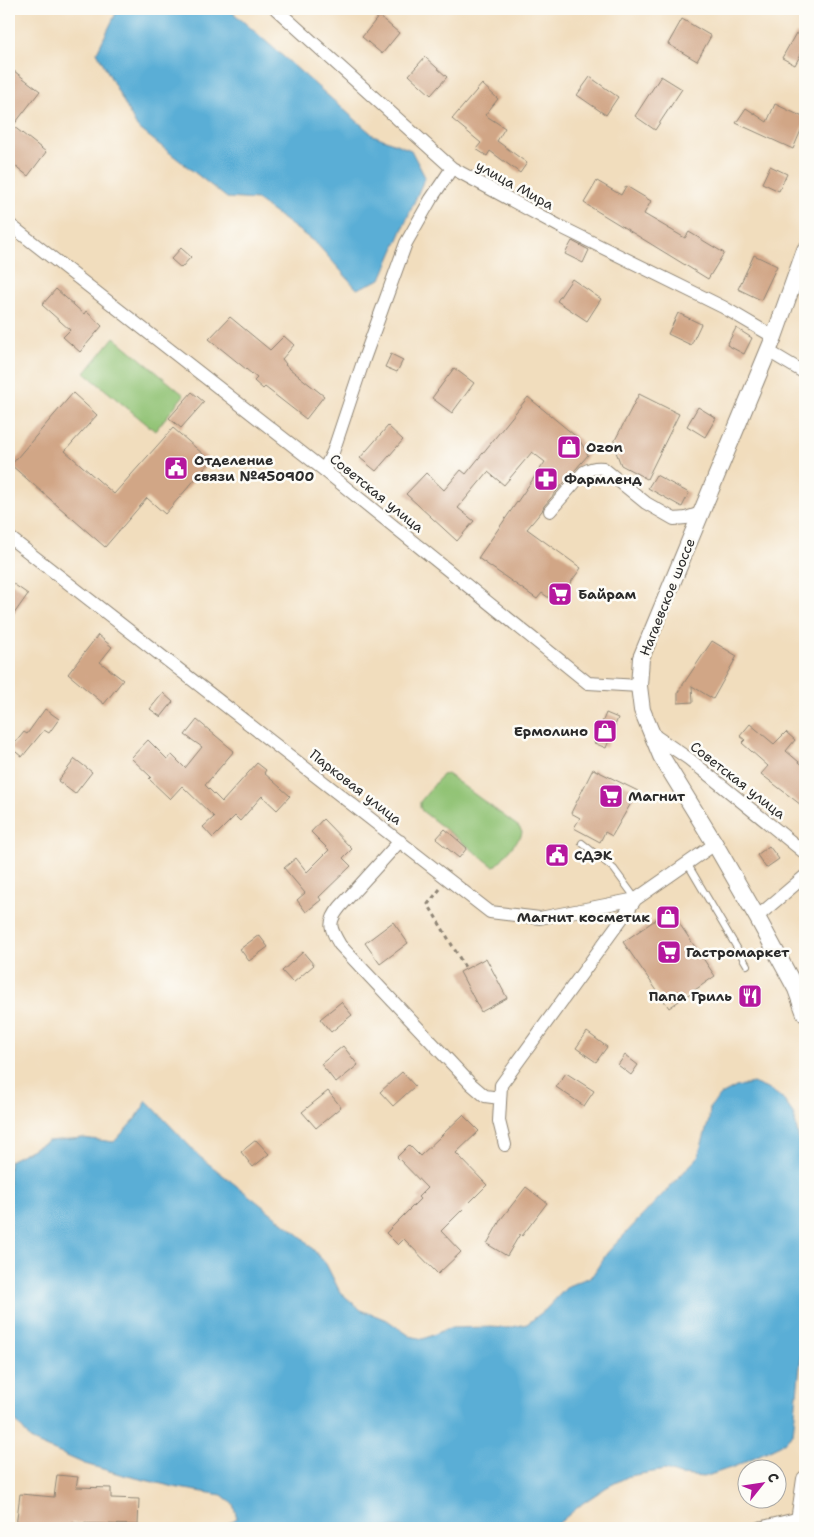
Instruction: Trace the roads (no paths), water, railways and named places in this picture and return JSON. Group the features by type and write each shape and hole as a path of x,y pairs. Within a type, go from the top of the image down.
{"street":[{"name":"улица Мира","path":"276,9 452,168 559,226 723,307 805,373"},
{"path":"324,470 333,452 406,243 431,199 452,168"},
{"name":"Советская улица","path":"9,224 324,470 588,683 639,686"},
{"name":"Нагаевское шоссе","path":"805,250 771,344 641,658 639,686 642,710 661,756 757,917 796,989 805,1014"},
{"path":"550,511 584,472 590,468 603,468 646,503 674,519 686,518 701,513"},
{"name":"Парковая улица","path":"9,537 490,912 540,918 636,899 715,844"},
{"name":"Советская улица","path":"650,732 689,759 805,853"},
{"path":"400,841 332,917 331,930 340,945 472,1084 485,1096 500,1098"},
{"path":"757,917 805,876"},
{"path":"505,1145 499,1121 501,1085 636,899"},
{"path":"759,1528 799,1523 805,1479"}],"lane":[{"path":"582,843 614,869 636,899"},
{"path":"687,863 747,965"}],"water":[{"path":"118,9 229,9 373,135 411,150 425,177 381,279 357,289 317,244 257,200 227,198 137,127 97,52"},
{"path":"753,1083 772,1091 782,1098 793,1113 805,1186 805,1317 793,1434 780,1445 749,1460 736,1460 736,1466 704,1477 680,1475 665,1470 629,1476 607,1487 583,1503 553,1528 221,1528 237,1518 233,1504 222,1495 179,1488 85,1464 32,1441 9,1413 9,1161 48,1141 83,1138 114,1142 136,1118 147,1101 200,1157 303,1238 326,1264 340,1292 361,1310 387,1320 410,1336 423,1339 449,1328 507,1328 527,1324 545,1310 568,1286 592,1276 607,1253 698,1157 709,1120 710,1107 721,1095 736,1087"}],"place":[{"name":"Ozon","path":"569,447"},
{"name":"Отделение связи №450900","path":"176,468"},
{"name":"Фармленд","path":"546,479"},
{"name":"Байрам","path":"560,594"},
{"name":"Ермолино","path":"605,731"},
{"name":"Магнит","path":"611,796"},
{"name":"СДЭК","path":"557,855"},
{"name":"Магнит косметик","path":"668,917"},
{"name":"Гастромаркет","path":"669,952"},
{"name":"Папа Гриль","path":"750,996"}]}
